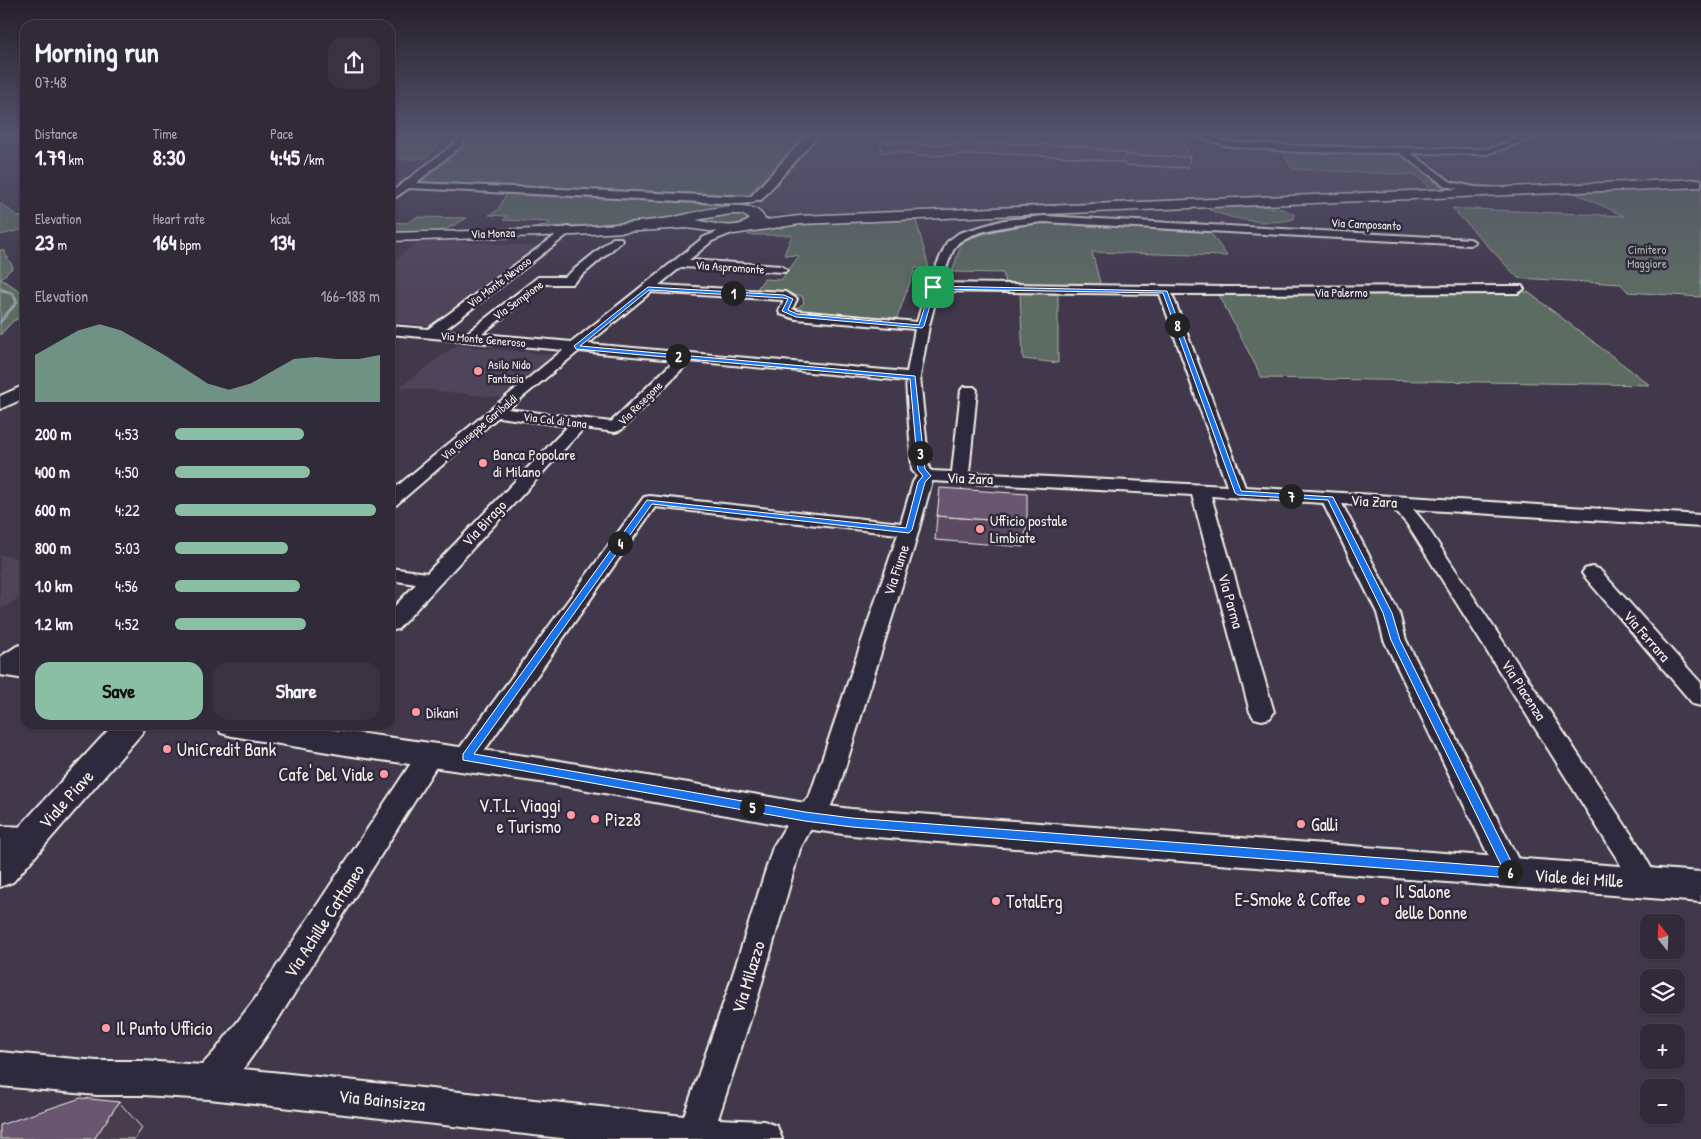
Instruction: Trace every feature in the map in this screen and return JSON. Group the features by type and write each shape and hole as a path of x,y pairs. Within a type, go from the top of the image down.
{"main road":[{"path":"702,227 708,212 724,210 800,220 1445,189 1543,190 1618,187"},
{"path":"702,227 750,214"},
{"name":"Via Monza","path":"395,237 702,227"}],"street":[{"path":"452,187 742,201 750,214 771,187"},
{"name":"Via Camposanto","path":"933,287 951,244 956,238 1020,220 1044,219 1470,242"},
{"name":"Via Giuseppe Garibaldi","path":"395,498 496,412 680,263 702,227"},
{"name":"Via Monte Nevoso","path":"430,334 567,230"},
{"name":"Via Sempione","path":"470,337 542,280 568,281 617,240"},
{"name":"Via Aspromonte","path":"680,263 781,270"},
{"path":"927,476 921,470 913,377 922,326 933,287"},
{"name":"Via Palermo","path":"933,287 1165,292 1344,292 1516,287"},
{"path":"648,288 784,296 791,299 785,311 796,315 922,326"},
{"path":"1165,292 1238,493"},
{"name":"Via Monte Generoso","path":"395,330 913,377"},
{"name":"Via Resegone","path":"615,427 686,357"},
{"path":"960,477 969,390"},
{"path":"0,403 20,393"},
{"name":"Via Col di Lana","path":"496,412 615,427"},
{"name":"Via Birago","path":"395,619 580,423"},
{"name":"Via Zara","path":"927,476 1200,490 1701,521"},
{"name":"Via Fiume","path":"805,816 812,812 820,803 826,787 909,530 922,482 927,476"},
{"name":"Via Parma","path":"1200,490 1262,712"},
{"path":"1330,498 1388,613 1395,640 1511,873"},
{"path":"470,758 650,501 909,530"},
{"name":"Via Piacenza","path":"1397,502 1414,520 1451,576 1630,854 1645,882"},
{"name":"Via Ferrara","path":"1592,573 1701,698"},
{"path":"395,575 431,580"},
{"path":"0,667 20,654"},
{"path":"0,667 20,671"},
{"name":"Viale Piave","path":"0,872 15,837 126,730"},
{"name":"Viale dei Mille","path":"262,730 352,745 470,758"},
{"name":"Viale dei Mille","path":"333,730 470,758 805,816 852,822 1701,886"},
{"name":"Via Achille Cattaneo","path":"209,1082 227,1063 266,1010 430,755"},
{"name":"Via Milazzo","path":"695,1137 743,994 787,847 805,816"},
{"name":"Via Bainsizza","path":"0,1069 96,1078 143,1078 209,1082 695,1137 764,1139"}],"shaded area":[{"path":"773,187 1426,187 1429,190 1198,202 792,216 761,210 758,204"},
{"path":"438,240 543,247 434,326 395,322 395,259 420,241"},
{"name":"Asilo Nido Fantasia","path":"456,345 553,355 504,398 400,387"},
{"path":"0,555 20,558 20,597 0,610"}],"green space":[{"path":"514,187 755,187 743,200"},
{"path":"1429,187 1443,187 1445,189 1434,191"},
{"name":"Cimitero Maggiore","path":"1701,187 1701,297 1628,292 1621,284 1518,278 1452,208 1624,216 1573,192"},
{"path":"508,191 736,204 696,214 641,223 544,227 538,226 548,225 550,222 503,220 508,216 489,215 498,210"},
{"path":"0,203 20,217 20,230 0,235"},
{"path":"1254,205 1283,209 1295,215 1294,219 1260,222 1236,218 1204,207"},
{"path":"741,213 752,219 742,224 731,226 709,224 704,219 711,215"},
{"path":"417,217 467,218 440,231 395,232 395,222 407,223"},
{"path":"916,220 929,268 915,268 897,318 795,310 804,303 802,296 754,293 764,279 781,280 799,256 784,255 792,235 748,235 755,230 799,224"},
{"path":"1030,222 1210,232 1227,256 1092,252 1101,287 1006,286 1003,273 952,272 962,242 966,239"},
{"path":"0,250 3,250 13,267 1,279 20,291 20,318 13,321 0,335"},
{"path":"1528,292 1650,385 1262,378 1218,293 1385,294"},
{"path":"1020,293 1058,294 1058,363 1023,359"}],"building":[{"path":"940,488 1027,494 1027,523 937,516"},
{"path":"81,1098 119,1102 94,1139 0,1139 0,1125"}],"waterway":[{"path":"0,289 13,294 17,302 0,322"}],"place":[{"name":"Asilo Nido Fantasia","path":"478,371"},
{"name":"Banca Popolare di Milano","path":"483,463"},
{"name":"Ufficio postale Limbiate","path":"980,529"},
{"name":"Dikani","path":"416,712"},
{"name":"UniCredit Bank","path":"167,749"},
{"name":"Cafe' Del Viale","path":"384,774"},
{"name":"V.T.L. Viaggi e Turismo","path":"571,815"},
{"name":"Pizz8","path":"595,819"},
{"name":"Galli","path":"1301,824"},
{"name":"E-Smoke & Coffee","path":"1361,899"},
{"name":"TotalErg","path":"996,901"},
{"name":"Il Salone delle Donne","path":"1385,901"},
{"name":"Il Punto Ufficio","path":"106,1028"}],"route":[{"path":"933,287 1165,292 1238,493 1330,498 1388,613 1395,640 1511,873 852,822 805,816 554,772 474,760 466,757 650,501 909,530 922,482 927,476 921,470 913,377 576,347 648,288 784,296 791,299 785,311 796,315 922,326 933,287"}]}
